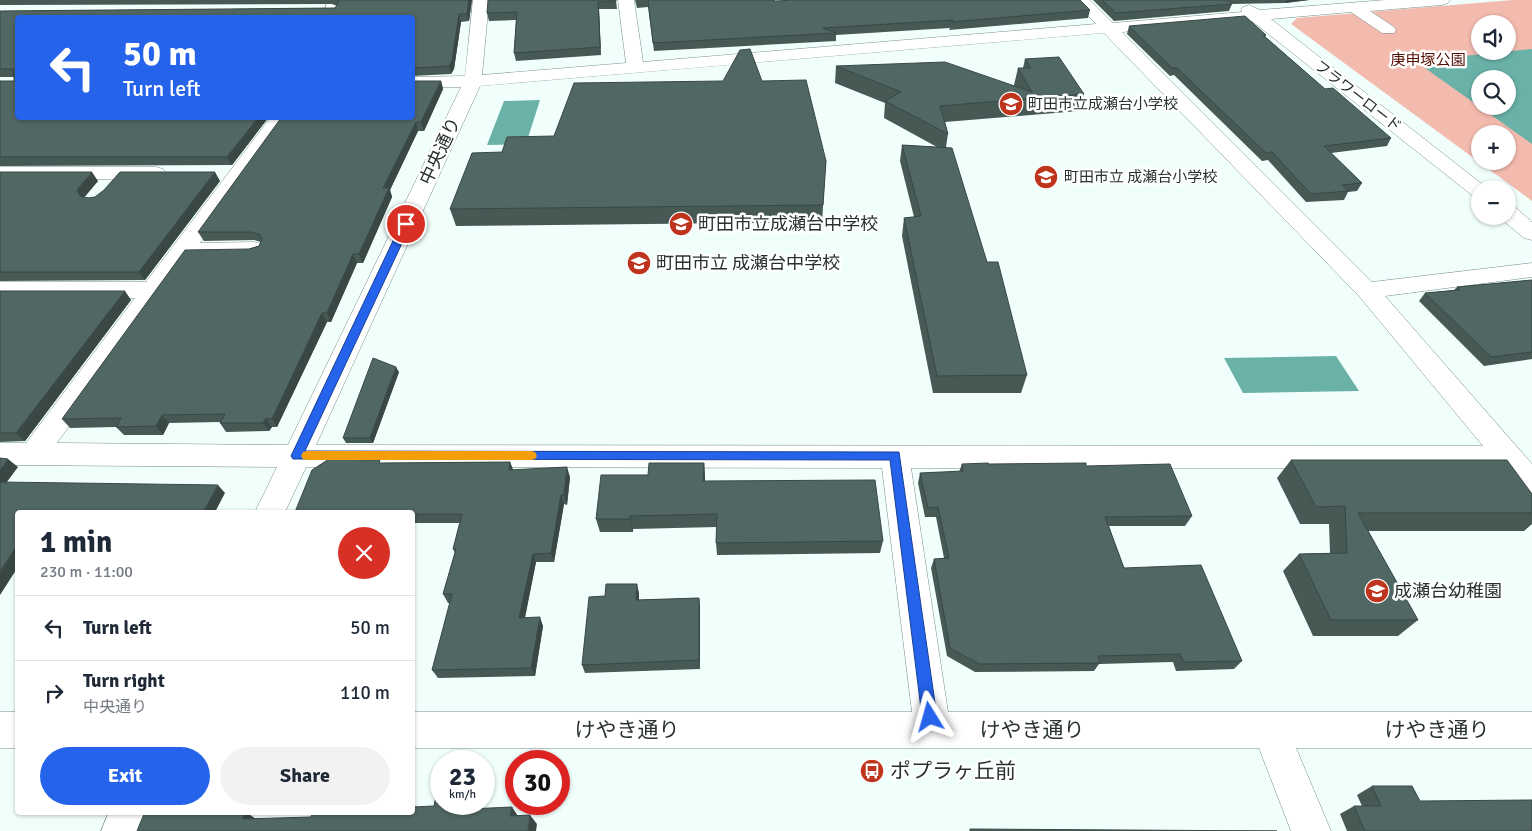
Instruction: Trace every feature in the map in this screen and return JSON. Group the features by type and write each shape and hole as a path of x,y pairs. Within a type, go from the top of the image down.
{"street":[{"name":"中央通り","path":"271,510 473,82 481,0"},
{"path":"629,0 636,68"},
{"path":"1081,0 1367,290 1532,484"},
{"name":"フラワーロード","path":"1236,0 1471,185"},
{"path":"415,82 473,82 1442,0"},
{"path":"1354,7 1388,30"},
{"path":"312,11 332,10"},
{"path":"34,454 182,250 228,173 277,120"},
{"path":"0,173 178,173"},
{"path":"102,193 119,173"},
{"path":"1516,220 1532,233"},
{"path":"182,250 254,249"},
{"path":"1367,290 1532,270"},
{"path":"0,290 153,290"},
{"path":"0,454 297,456 1508,456"},
{"path":"895,456 932,730"},
{"path":"0,730 15,730"},
{"name":"けやき通り","path":"415,730 1532,730"},
{"path":"1270,730 1311,831"},
{"path":"121,831 128,815"}],"green space":[{"name":"庚申塚公園","path":"1532,0 1532,201 1516,189 1516,180 1503,180 1490,170 1516,170 1516,125 1471,125 1471,156 1291,24 1297,18"}],"water":[{"path":"1532,49 1532,144 1516,133 1516,125 1505,125 1491,115 1516,115 1516,70 1471,70 1471,101 1415,61 1471,55 1471,60 1516,60 1516,51"},
{"path":"540,100 526,144 487,145 504,101"},
{"path":"1336,356 1359,391 1243,393 1224,358"}],"building":[{"path":"337,0 469,0 467,14 459,14 452,61 449,66 415,68 415,15 15,15 15,120 256,120 227,157 0,157 0,81 14,81 14,69 0,69 0,11 335,8 339,2"},
{"path":"488,0 616,1 598,2 600,47 514,53 517,12 487,13"},
{"path":"648,0 1080,0 1090,10 951,22 953,20 823,28 836,33 653,43"},
{"path":"1102,0 1228,0 1232,4 1116,13"},
{"path":"1245,16 1266,35 1263,35 1325,89 1333,88 1391,138 1324,146 1362,183 1342,185 1349,191 1311,194 1272,152 1266,153 1177,68 1172,68 1129,26"},
{"path":"750,49 762,81 806,80 826,161 823,205 450,209 472,153 502,152 507,137 554,136 574,83 723,81 740,50"},
{"path":"1059,57 1084,94 940,106 948,134 885,101 901,92 836,66 945,62 1032,92 1018,68 1031,68 1025,59"},
{"path":"415,81 441,81 421,122 416,122 383,188 389,188 359,254 353,254 327,313 322,313 272,419 266,418 263,423 220,423 225,414 162,415 156,426 116,427 121,418 62,419 185,250 249,249 259,246 262,239 259,234 250,232 198,232 280,120 415,120"},
{"path":"902,145 952,148 987,262 998,262 1027,375 937,376 904,218 921,216"},
{"path":"0,172 92,172 77,190 80,196 88,198 95,197 104,190 120,172 215,172 139,272 0,272"},
{"path":"1532,280 1532,352 1491,357 1425,293 1460,290 1457,287"},
{"path":"0,291 125,291 16,433 0,433"},
{"path":"373,358 396,367 370,438 343,438"},
{"path":"0,458 8,459 0,470"},
{"path":"329,459 380,460 379,463 510,462 509,470 567,467 564,495 561,495 551,553 533,554 519,618 540,617 531,668 432,670 452,594 443,594 456,549 453,549 462,514 415,514 415,510 296,510 312,470"},
{"path":"1291,460 1507,460 1532,494 1532,513 1358,513 1418,620 1331,620 1299,554 1347,553 1345,506 1316,507"},
{"path":"649,463 704,463 703,481 875,480 883,541 716,543 717,514 630,516 630,519 596,519 601,475 648,475"},
{"path":"1086,463 1086,466 1170,464 1192,516 1105,517 1124,568 1201,565 1242,661 1184,662 1180,654 1098,656 1100,663 979,664 950,648 934,559 949,558 938,507 928,508 920,473 963,471 962,464"},
{"path":"0,482 218,485 204,510 15,510 15,548 0,571"},
{"path":"606,584 637,584 636,600 699,598 699,660 582,665 589,597 605,596"},
{"path":"1372,786 1412,786 1420,801 1532,800 1532,831 1365,831 1354,806 1381,806"},
{"path":"430,806 430,815 495,815 495,808 505,807 505,815 530,815 528,831 137,831 144,815 244,815 243,819 311,817 312,815 415,815 415,807"},
{"path":"970,829 1277,831 970,831"}],"slow traffic":[{"path":"307,456 531,456"}],"place":[{"name":"町田市立成瀬台小学校","path":"1011,104"},
{"name":"町田市立 成瀬台小学校","path":"1046,177"},
{"name":"町田市立成瀬台中学校","path":"681,224"},
{"name":"町田市立 成瀬台中学校","path":"639,263"},
{"name":"成瀬台幼稚園","path":"1377,591"},
{"name":"ポプラヶ丘前","path":"872,771"}],"route":[{"path":"406,224 297,456 895,456 930,717"}]}
